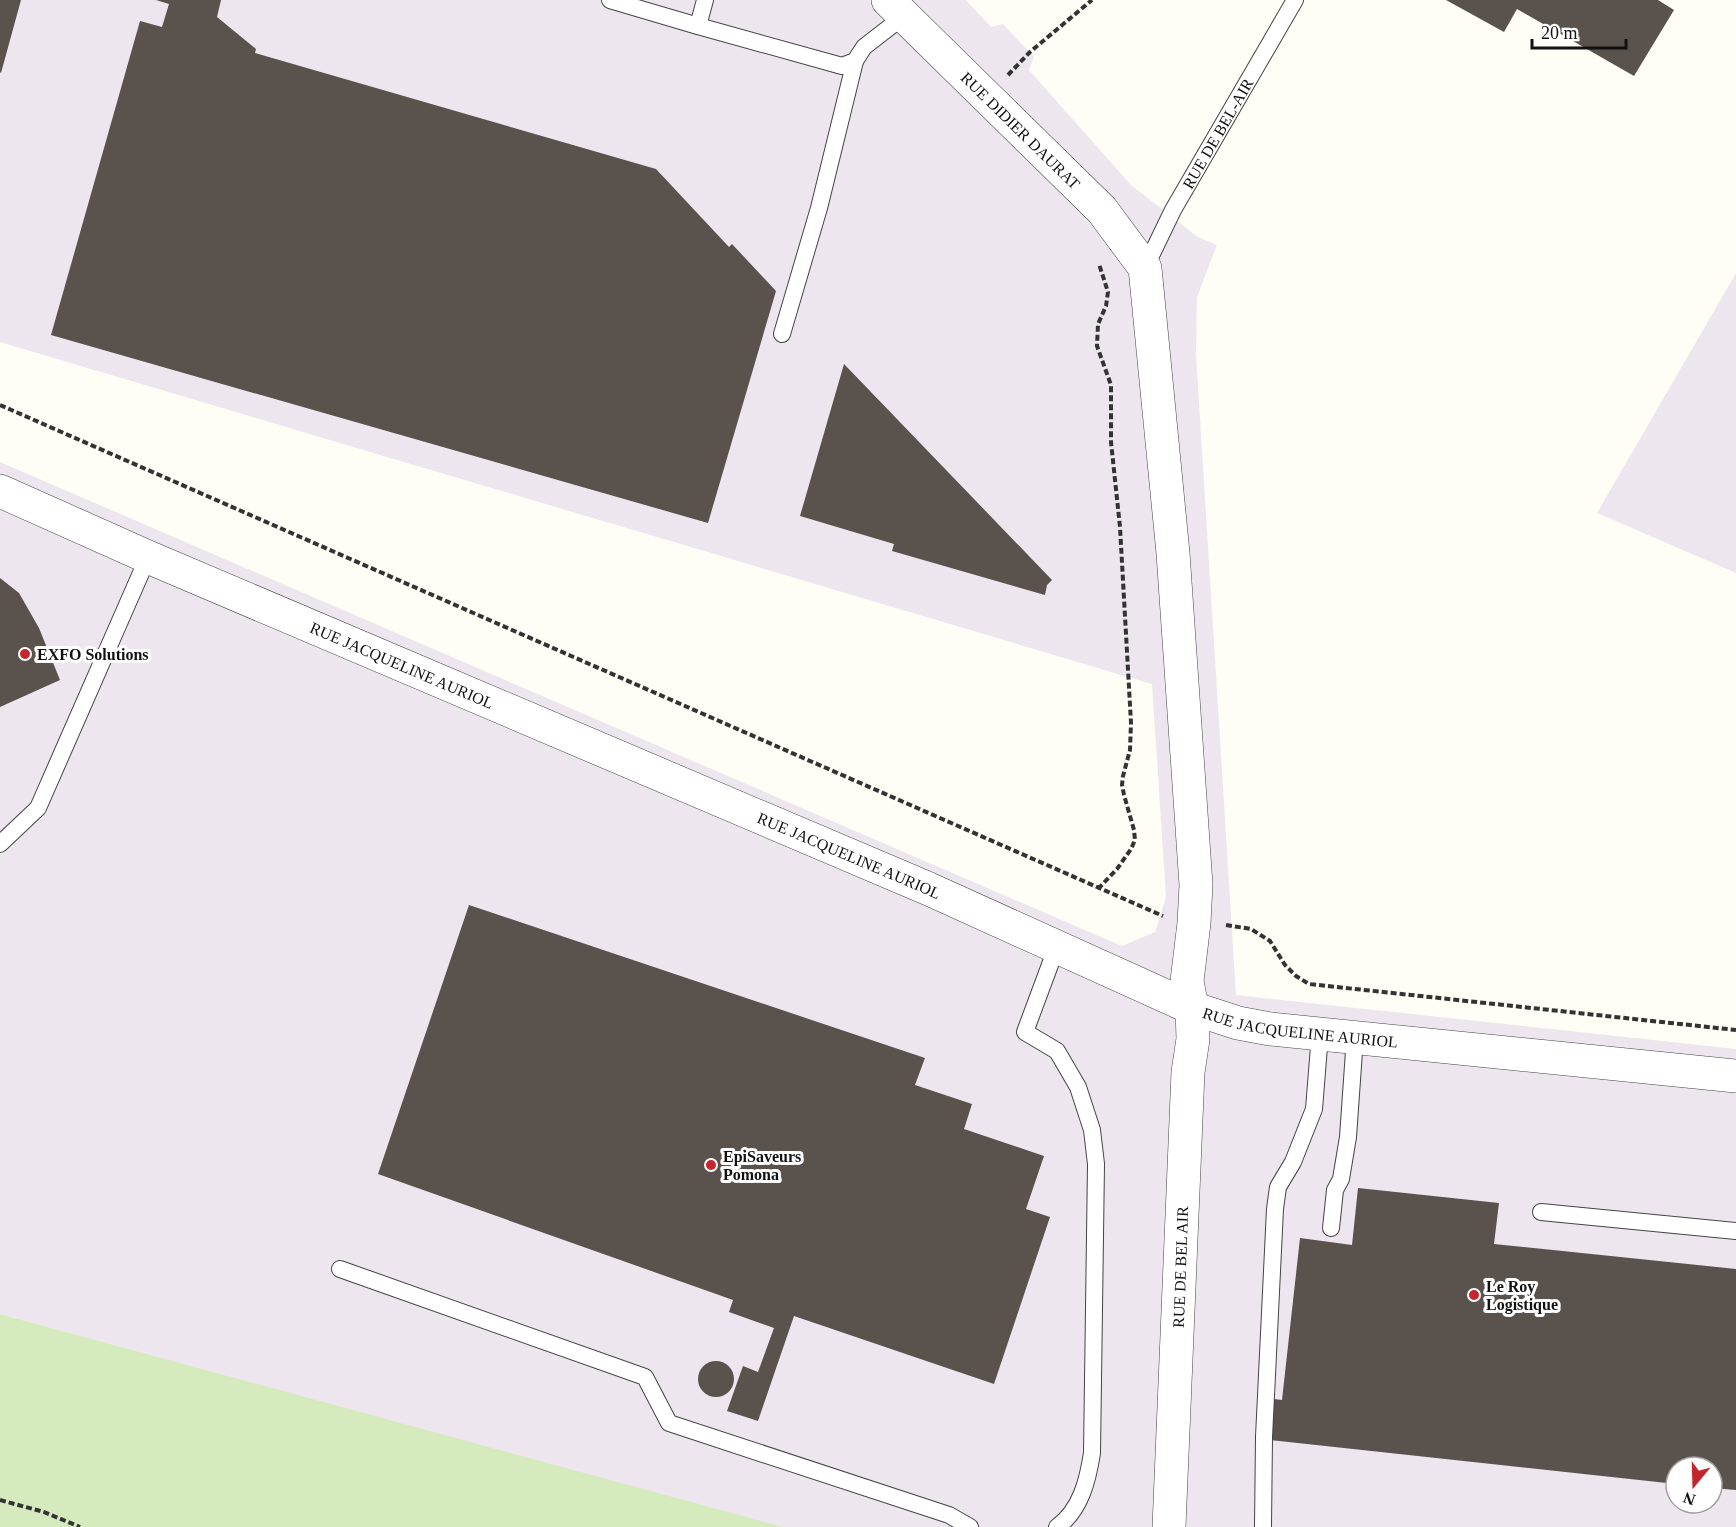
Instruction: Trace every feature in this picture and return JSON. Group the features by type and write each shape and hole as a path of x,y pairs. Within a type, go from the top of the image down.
{"street":[{"name":"RUE DIDIER DAURAT","path":"896,8 1102,210 1145,268"},
{"name":"RUE DE BEL AIR","path":"1145,268 1176,587 1196,885 1187,981 1192,1008 1193,1040 1188,1072 1169,1527"},
{"name":"RUE JACQUELINE AURIOL","path":"0,491 875,866 1192,1008 1238,1023 1320,1034 1736,1076"}],"lane":[{"path":"610,0 842,66 855,61"},
{"path":"698,26 705,0"},
{"name":"RUE DE BEL-AIR","path":"1145,268 1173,210 1295,0"},
{"path":"782,334 819,208 855,61 896,8"},
{"path":"0,844 38,808 148,556"},
{"path":"1057,946 1025,1032 1057,1051 1078,1088 1092,1130 1096,1175 1092,1453 1088,1482 1075,1507 1057,1527"},
{"path":"1263,1527 1264,1437 1275,1209 1278,1187 1293,1162 1314,1109 1320,1034"},
{"path":"1331,1228 1335,1190 1341,1179 1348,1137 1355,1037"},
{"path":"1540,1212 1736,1231"},
{"path":"340,1269 645,1377 669,1423 949,1515 970,1527"}],"path":[{"path":"986,96 1030,52 1092,0"},
{"path":"1096,255 1108,292 1106,306 1098,324 1097,346 1111,385 1112,442 1120,526 1132,736 1122,786 1135,840 1117,869 1098,889"},
{"path":"0,405 1174,921 1221,924 1251,930 1270,940 1285,965 1309,984 1736,1030"},
{"path":"0,1500 63,1518 80,1527"}],"shaded area":[{"path":"0,0 966,0 991,27 1003,24 1034,57 1029,70 1131,185 1198,237 1217,245 1197,297 1196,354 1236,995 1736,1049 1736,1527 773,1527 0,1314 0,462 1122,946 1155,932 1166,897 1152,684 0,342"},
{"path":"1736,273 1736,573 1597,513"}],"green space":[{"path":"0,1314 783,1527 0,1527"}],"building":[{"path":"0,0 21,0 1,73 0,72"},
{"path":"156,0 221,0 217,17 256,49 255,53 656,169 729,247 732,244 776,291 708,523 51,335 140,21 162,27 169,4"},
{"path":"1446,0 1658,0 1674,10 1634,76 1517,9 1504,32"},
{"path":"844,364 1052,580 1047,585 1045,595 892,551 894,544 800,516"},
{"name":"EXFO Solutions","path":"0,578 19,593 39,628 60,680 0,707"},
{"name":"EpiSaveurs Pomona","path":"469,905 925,1058 915,1085 972,1104 964,1129 1044,1156 1026,1209 1050,1217 994,1384 794,1316 758,1421 727,1411 743,1366 758,1372 774,1328 729,1312 733,1300 378,1174"},
{"path":"1358,1188 1499,1203 1494,1244 1736,1269 1736,1490 1724,1489 1724,1455 1664,1455 1664,1483 1270,1440 1274,1399 1282,1400 1300,1238 1352,1245"},
{"path":"716,1361 729,1366 734,1379 729,1392 716,1397 703,1392 698,1379 703,1366"}],"place":[{"name":"EXFO Solutions","path":"25,654"},
{"name":"EpiSaveurs Pomona","path":"711,1165"},
{"name":"Le Roy Logistique","path":"1474,1295"}]}
